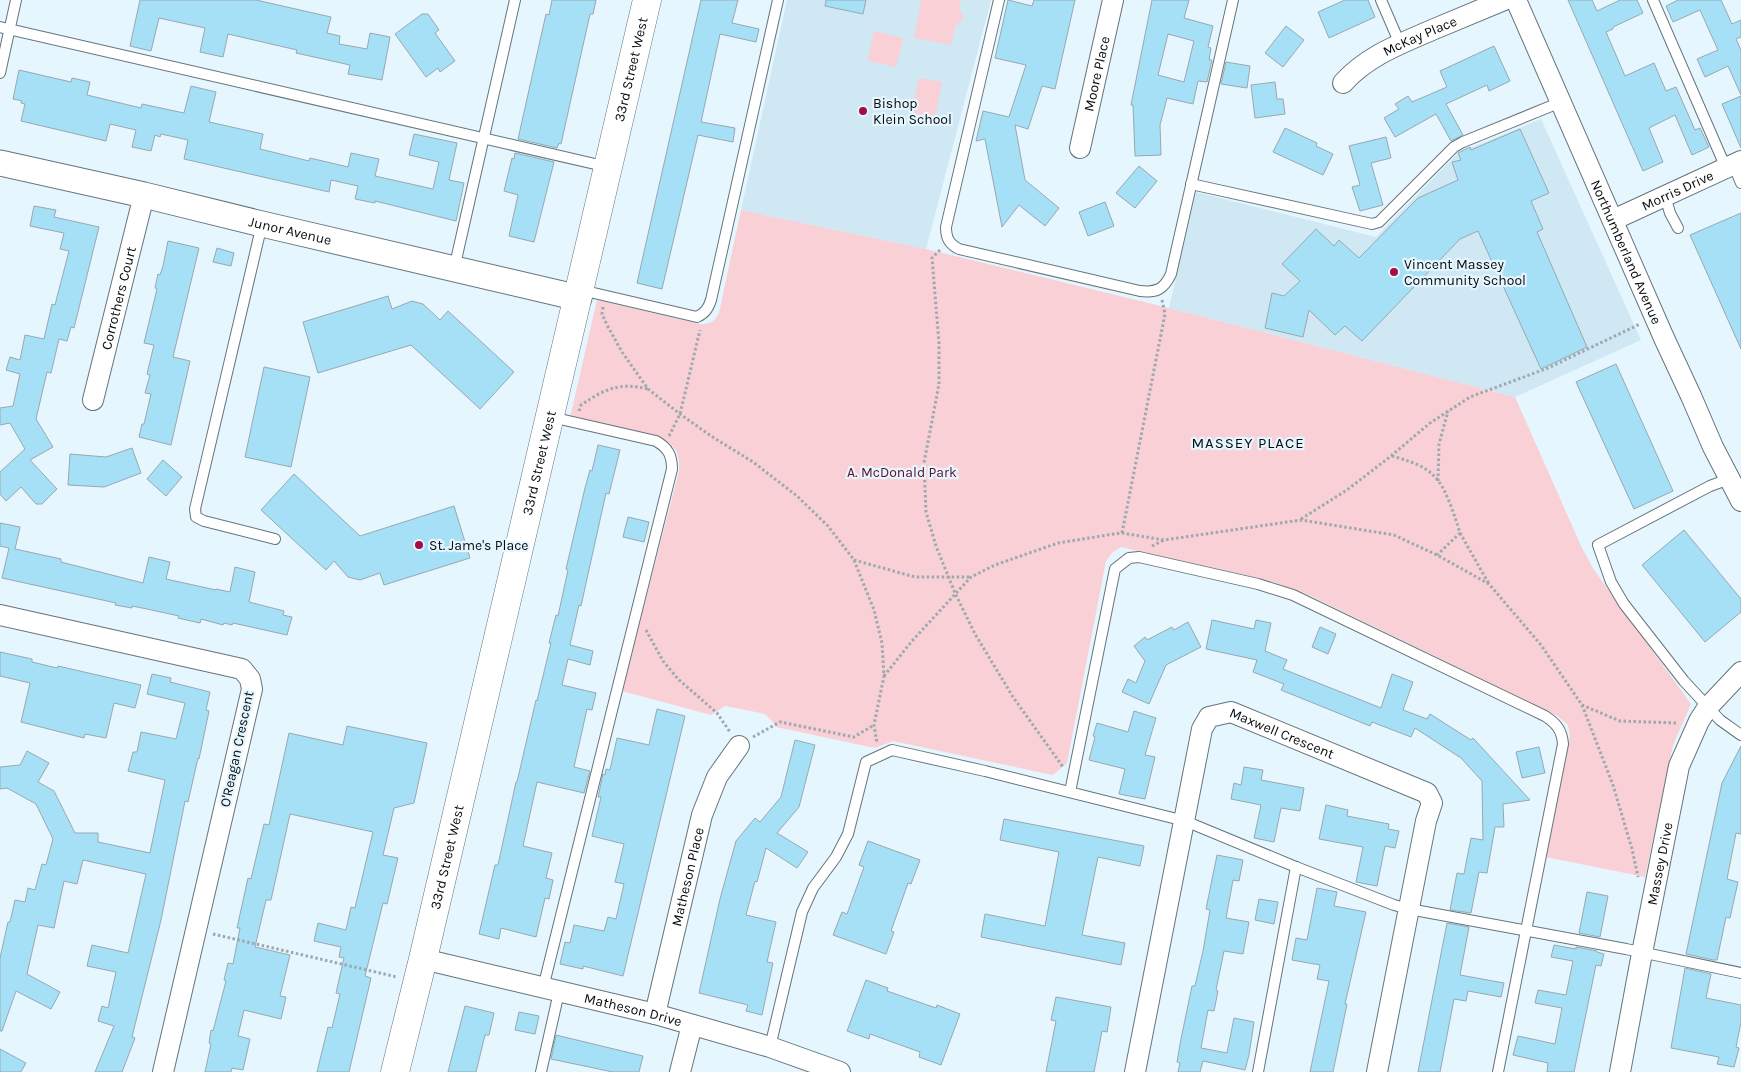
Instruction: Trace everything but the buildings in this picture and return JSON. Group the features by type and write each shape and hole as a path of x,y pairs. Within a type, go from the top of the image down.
{"main road":[{"name":"33rd Street West","path":"395,1072 563,420 588,295 609,167 647,0"}],"street":[{"name":"Moore Place","path":"1080,148 1113,0"},
{"name":"McKay Place","path":"1344,83 1360,66 1370,59 1400,44 1504,0"},
{"name":"Northumberland Avenue","path":"1516,0 1664,338 1735,476 1741,501"},
{"name":"Junor Avenue","path":"0,164 144,195 454,270 588,295"},
{"name":"Morris Drive","path":"1613,220 1734,164"},
{"name":"Corrothers Court","path":"93,400 144,195"},
{"name":"O'Reagan Crescent","path":"0,615 242,669 250,679 252,689 163,1072"},
{"name":"Massey Drive","path":"1620,1072 1679,766 1699,721 1708,708 1741,672"},
{"name":"Maxwell Crescent","path":"1135,1072 1202,729 1209,717 1231,712 1427,793 1432,802 1426,821 1378,1072"},
{"name":"Matheson Place","path":"654,1014 702,815 717,777 738,746"},
{"name":"Matheson Drive","path":"421,970 551,990 654,1014 770,1047 840,1072"},
{"path":"680,1072 692,1025"}],"lane":[{"path":"0,72 5,28 16,0"},
{"path":"454,270 516,0"},
{"path":"588,295 697,317 704,314 711,300 778,0"},
{"path":"999,0 946,227 948,241 959,249 1112,285 1151,292 1160,290 1167,283 1171,274 1234,0"},
{"path":"1381,0 1400,44"},
{"path":"1653,0 1734,164 1741,184"},
{"path":"5,28 609,167"},
{"path":"1191,184 1372,224 1379,222 1454,147 1561,102"},
{"path":"1665,196 1670,213 1678,228"},
{"path":"262,224 195,509 196,517 204,521 275,539"},
{"path":"541,1072 551,990 636,613 672,469 670,452 656,441 563,420"},
{"path":"1735,476 1710,486 1598,545 1611,582 1624,604 1684,681 1708,708 1720,720 1741,735"},
{"path":"1070,792 1115,568 1129,558 1139,557 1258,584 1293,595 1545,716 1559,728 1563,744 1498,1072"},
{"path":"770,1047 805,906 813,888 836,858 848,834 866,762 892,750 1185,821 1296,867 1409,909 1642,952 1741,973"},
{"path":"1258,1072 1296,867"}],"path":[{"path":"948,241 932,258 939,343 939,384 924,463 926,512 936,546 975,634 1014,697 1072,780"},
{"path":"1122,533 1165,314 1160,290"},
{"path":"588,295 602,314 622,352 648,389 711,436 753,462 797,496 828,526 854,560 874,610 882,643 884,676 874,725 880,756"},
{"path":"663,445 680,414 704,314"},
{"path":"1301,520 1347,490 1430,423 1470,397 1548,368 1638,325"},
{"path":"563,420 580,405 616,386 633,386 648,389"},
{"path":"1438,482 1439,444 1448,411"},
{"path":"1391,456 1412,462 1434,475 1443,489 1460,533 1489,584"},
{"path":"1436,554 1460,533"},
{"path":"854,560 915,577 971,577"},
{"path":"636,613 663,661 678,679 717,713"},
{"path":"1582,705 1613,785 1632,849 1639,883"},
{"path":"772,727 780,722 854,737 874,725"},
{"path":"212,934 421,970"}],"shaded area":[{"name":"Bishop Klein School","path":"787,0 991,0 926,249 741,210"},
{"name":"Vincent Massey Community School","path":"1541,119 1641,340 1515,397 1169,308 1196,192 1376,237 1458,153"}],"green space":[{"path":"920,0 961,0 959,10 963,14 962,21 955,26 951,45 914,38"},
{"path":"874,31 903,38 896,67 868,61"},
{"path":"919,78 942,82 935,118 911,114"},
{"name":"A. McDonald Park","path":"741,210 926,249 1169,308 1515,397 1582,548 1594,570 1691,704 1673,745 1645,877 1546,857 1570,737 1568,725 1558,716 1311,596 1271,581 1121,547 1113,552 1106,561 1067,763 1053,775 893,741 875,748 776,727 765,714 725,706 711,715 622,691 679,465 676,450 665,440 570,418 597,300 700,324 711,322 719,313"}],"place":[{"name":"Bishop Klein School","path":"863,111"},
{"name":"Vincent Massey Community School","path":"1394,272"},
{"name":"St. Jame's Place","path":"419,545"}],"district":[{"name":"MASSEY PLACE","path":"1248,443"}]}
